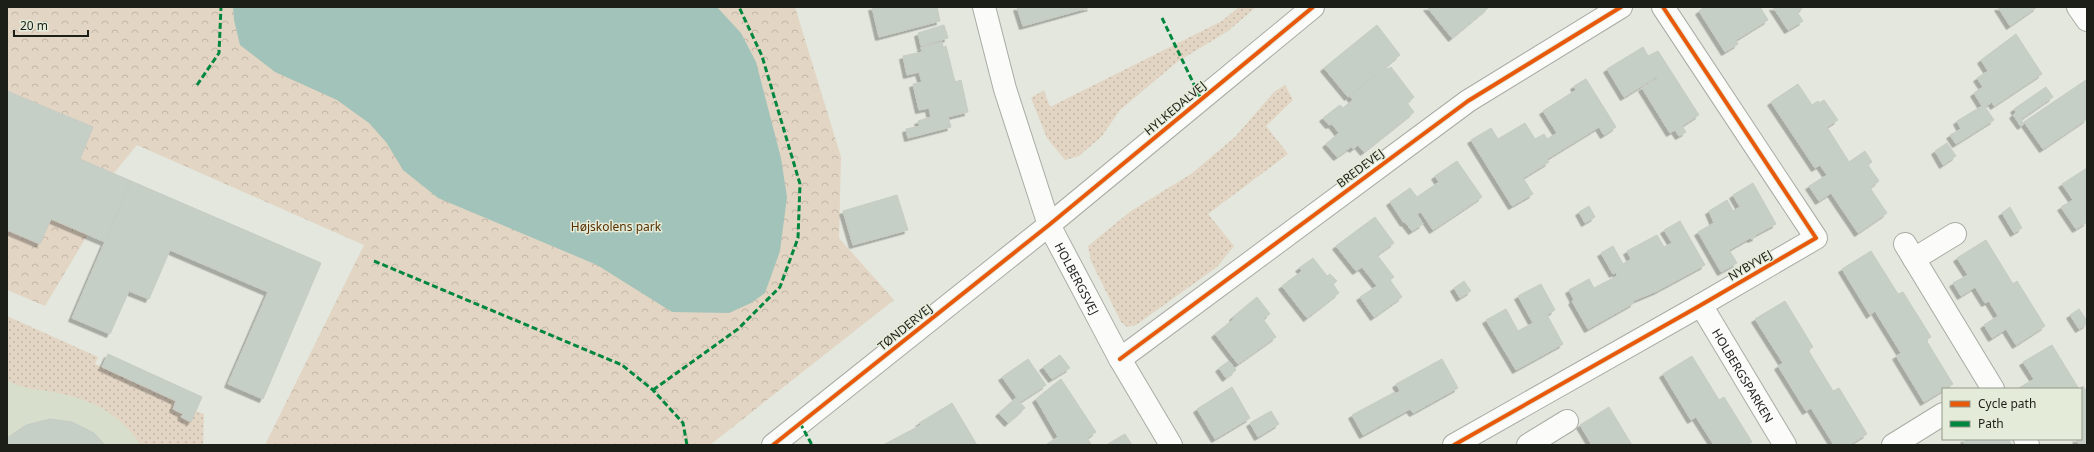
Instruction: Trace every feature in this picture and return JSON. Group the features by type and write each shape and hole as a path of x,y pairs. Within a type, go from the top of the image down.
{"street":[{"name":"HOLBERGSVEJ","path":"984,7 1005,89 1049,225 1120,359 1171,445"},
{"name":"HYLKEDALVEJ","path":"1049,225 1313,7"},
{"name":"BREDEVEJ","path":"1120,359 1468,101 1621,7"},
{"name":"NYBYVEJ","path":"1454,445 1701,306 1816,238 1663,7"},
{"path":"2078,7 2087,20"},
{"name":"TØNDERVEJ","path":"773,445 1049,225"},
{"path":"1955,234 1910,251 1989,388"},
{"name":"HOLBERGSPARKEN","path":"1701,306 1785,445"},
{"path":"1893,445 1942,415"},
{"path":"1537,443 1567,420"}],"shaded area":[{"path":"7,380 94,396 149,445 7,445"}],"green space":[{"name":"Højskolens park","path":"7,7 795,7 841,157 839,238 894,300 710,445 265,445 364,245 137,145 114,173 80,159 93,127 7,91"},
{"path":"1239,7 1256,7 1228,31 1177,62 1120,110 1102,136 1079,156 1065,160 1047,138 1031,98 1044,90 1050,107 1222,21"},
{"path":"1285,85 1293,100 1266,126 1288,154 1208,214 1234,246 1217,267 1136,325 1127,327 1121,322 1091,261 1088,246 1131,211 1191,174 1235,137 1274,92"},
{"path":"51,219 88,234 45,306 7,290 7,230 40,244"},
{"path":"7,316 98,357 95,364 176,401 173,409 183,414 181,417 190,421 196,411 204,414 203,445 141,445 132,433 112,414 89,402 76,397 32,389 7,380"}],"water":[{"path":"233,7 717,7 741,33 756,62 781,158 787,197 780,251 765,293 751,303 729,313 672,312 597,265 438,198 403,170 386,142 369,123 337,100 275,72 240,45 234,20"}],"building":[{"path":"872,7 937,7 940,21 879,37"},
{"path":"1017,7 1091,7 1023,26"},
{"path":"1427,7 1489,7 1452,38"},
{"path":"1705,7 1760,7 1768,20 1736,40 1738,44 1725,52 1699,11"},
{"path":"1773,7 1804,7 1797,12 1803,21 1788,30"},
{"path":"1998,7 2037,7 2010,26"},
{"path":"944,25 948,38 921,46 918,33"},
{"path":"1377,25 1400,55 1348,97 1324,68"},
{"path":"2016,34 2042,74 1994,106 1992,102 1985,107 1994,120 1956,144 1950,135 1961,129 1957,121 1982,106 1974,93 1983,87 1977,78 1988,71 1981,60"},
{"path":"942,42 943,47 946,46 955,82 961,80 968,112 948,117 951,127 908,138 906,129 920,126 918,121 931,117 929,108 919,110 913,84 922,82 919,72 907,75 903,56 922,52 921,47"},
{"path":"1643,47 1648,56 1658,51 1699,115 1682,126 1686,132 1679,136 1675,130 1670,133 1642,88 1658,78 1658,76 1624,97 1607,69"},
{"path":"1386,66 1388,69 1391,67 1414,97 1407,103 1414,112 1364,152 1358,145 1353,149 1351,147 1337,157 1326,144 1339,133 1332,124 1329,125 1323,118 1340,105 1343,108 1353,100 1350,96"},
{"path":"1586,79 1616,127 1604,135 1599,127 1547,159 1549,162 1523,178 1533,194 1512,206 1471,140 1491,128 1498,139 1525,123 1535,139 1544,134 1547,139 1557,133 1543,111 1576,90 1574,86"},
{"path":"2086,80 2087,119 2043,149 2024,122"},
{"path":"1798,84 1812,105 1818,101 1819,103 1824,100 1838,120 1827,127 1849,162 1865,151 1872,162 1868,165 1879,181 1870,188 1887,213 1858,233 1831,193 1819,201 1809,186 1827,175 1820,165 1815,168 1771,102"},
{"path":"2046,87 2053,97 2021,119 2024,124 2021,126 2013,115 2016,112 2014,109"},
{"path":"7,91 93,127 80,159 131,181 105,242 51,219 40,244 7,230"},
{"path":"1947,143 1956,156 1943,165 1935,151"},
{"path":"1457,161 1482,197 1433,230 1421,212 1417,214 1423,224 1412,231 1405,222 1404,223 1390,202 1410,188 1417,197 1439,182 1435,176"},
{"path":"2087,168 2087,222 2076,229 2061,207 2073,200 2062,184"},
{"path":"131,181 321,263 263,399 228,384 268,292 170,250 149,299 129,291 110,334 72,318"},
{"path":"1753,183 1776,224 1755,235 1756,237 1750,238 1729,250 1737,263 1721,272 1698,232 1714,223 1709,211 1727,200 1733,211 1740,207 1733,195"},
{"path":"897,195 908,230 853,245 843,211"},
{"path":"1589,206 1595,217 1585,223 1579,212"},
{"path":"2010,207 2022,228 2014,233 2002,213"},
{"path":"1375,217 1394,243 1377,255 1394,277 1390,280 1402,297 1374,317 1360,297 1377,286 1362,267 1356,271 1336,246"},
{"path":"1680,221 1705,265 1657,291 1633,301 1634,303 1588,329 1572,301 1574,300 1569,290 1589,279 1594,288 1617,276 1616,272 1613,274 1601,253 1613,246 1623,264 1631,259 1627,251 1657,235 1664,247 1672,243 1664,230"},
{"path":"1986,240 2013,284 2017,281 2045,326 2016,345 2006,329 1992,338 1984,325 1998,316 1989,301 1985,303 1975,287 1961,296 1953,283 1968,275 1957,258"},
{"path":"1871,251 1898,294 1903,292 1931,337 1926,340 1953,384 1947,388 1942,388 1942,391 1924,402 1896,356 1901,353 1875,311 1870,315 1842,269"},
{"path":"1313,258 1327,276 1330,274 1337,281 1333,284 1339,293 1307,318 1282,286 1302,271 1299,268"},
{"path":"1464,281 1471,291 1460,298 1454,288"},
{"path":"1541,284 1555,310 1547,315 1563,344 1516,370 1486,320 1506,309 1518,331 1533,323 1518,296"},
{"path":"1257,297 1270,314 1263,319 1276,337 1238,364 1215,334 1234,319 1233,317"},
{"path":"1785,301 1813,347 1808,350 1833,391 1839,388 1867,434 1849,445 1834,445 1811,408 1806,411 1778,366 1783,363 1755,319"},
{"path":"2079,309 2087,321 2087,324 2079,329 2070,315"},
{"path":"2052,345 2078,388 2019,388 2034,379 2023,362"},
{"path":"108,354 202,397 191,422 181,417 183,414 173,409 176,401 102,367"},
{"path":"1060,355 1070,368 1052,379 1043,367"},
{"path":"1692,356 1719,400 1724,397 1752,442 1747,445 1714,445 1696,417 1691,420 1663,374"},
{"path":"1028,359 1046,385 1020,402 1002,377"},
{"path":"1442,359 1458,388 1413,413 1410,409 1363,435 1352,415 1395,392 1395,394 1400,391 1396,384"},
{"path":"1229,361 1236,370 1226,378 1219,368"},
{"path":"1061,379 1096,432 1087,438 1091,444 1089,445 1047,444 1058,437 1036,399"},
{"path":"2083,386 2087,392 2087,445 2080,445 2077,440 2082,440 2082,388 2080,388"},
{"path":"1232,387 1250,418 1215,439 1197,409"},
{"path":"1016,398 1025,408 1008,423 999,413"},
{"path":"952,403 977,445 883,445 921,425 919,423"},
{"path":"1609,407 1632,445 1592,445 1580,425"},
{"path":"1271,411 1279,424 1258,437 1250,423"},
{"path":"50,419 72,422 94,433 105,445 7,445 7,438 26,425"},
{"path":"1125,434 1132,445 1106,445"},
{"path":"1965,440 2009,440 2012,445 1962,445 1966,442"}],"marked path":[{"path":"197,85 219,53 221,7"},
{"path":"653,390 738,329 780,287 798,238 800,184 762,56 739,7"},
{"path":"1162,18 1201,99"},
{"path":"374,261 622,365 653,390 683,423 687,445"},
{"path":"800,423 812,445"}],"cycle path":[{"path":"773,445 1049,225 1313,7"},
{"path":"1120,359 1468,101 1621,7"},
{"path":"1454,445 1816,238 1663,7"}]}
